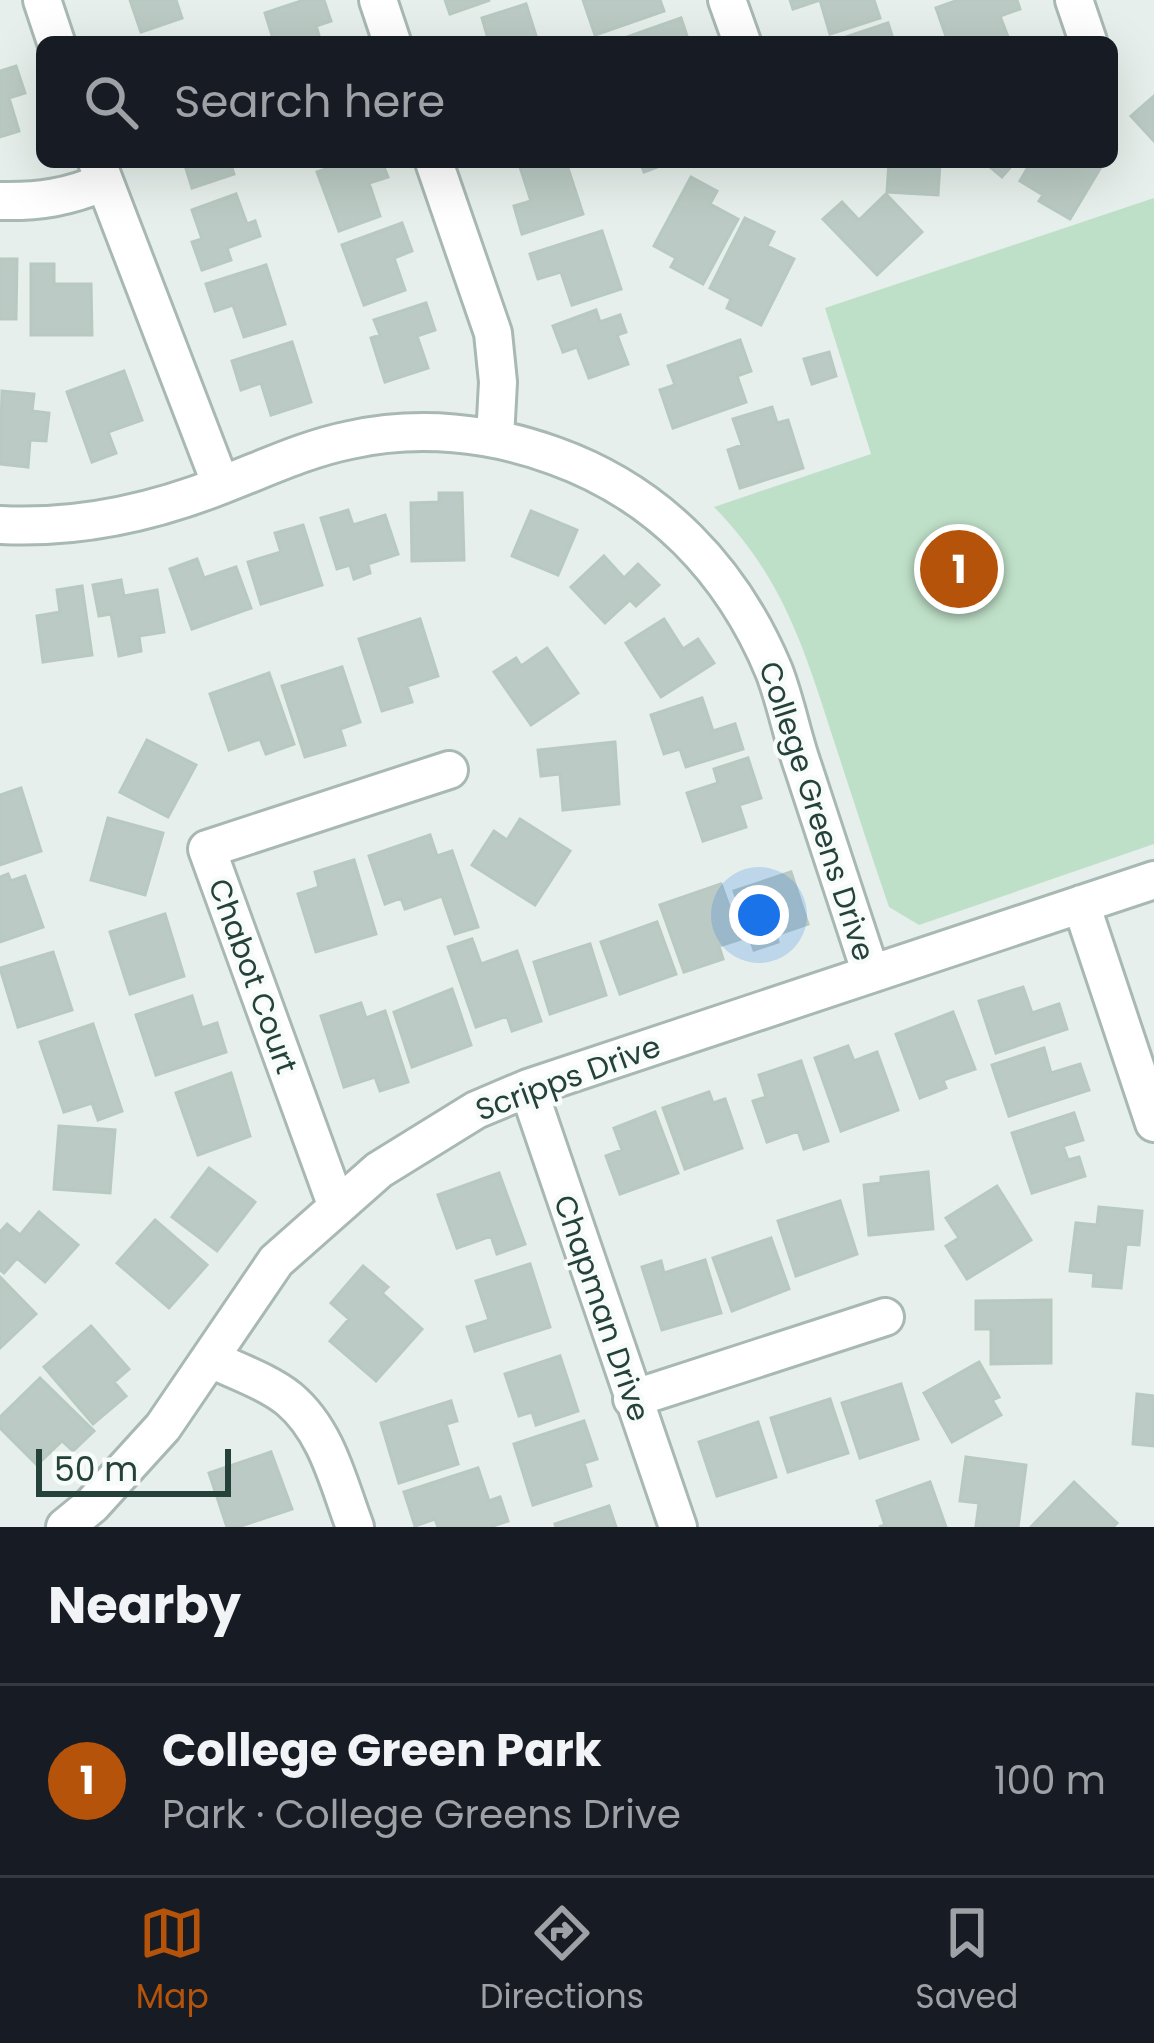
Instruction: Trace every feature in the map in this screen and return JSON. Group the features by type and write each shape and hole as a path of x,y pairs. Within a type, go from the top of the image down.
{"street":[{"path":"42,0 54,36"},
{"path":"378,0 390,36"},
{"path":"728,0 740,36"},
{"path":"1075,0 1086,36"},
{"path":"436,168 493,333 498,382 495,438"},
{"path":"0,201 71,196 101,172 221,485"},
{"name":"College Greens Drive","path":"0,525 80,524 174,502 296,454 349,440 432,432 495,438 593,470 637,496 700,549 735,596 775,675 872,974"},
{"name":"Chabot Court","path":"338,1207 207,849 449,770"},
{"name":"Scripps Drive","path":"65,1527 131,1465 277,1261 379,1170 425,1139 528,1088 1154,880"},
{"path":"1081,904 1154,1123"},
{"name":"Chapman Drive","path":"528,1088 678,1527"},
{"path":"632,1399 885,1316"},
{"path":"211,1359 286,1396 311,1421 355,1527"}],"green space":[{"path":"1154,198 1154,844 919,925 889,907 789,616 758,560 714,507 871,454 825,308"}],"building":[{"path":"130,0 176,0 182,18 141,32"},
{"path":"304,0 324,0 331,21 316,26 319,36 272,36 265,13"},
{"path":"445,0 490,0 450,14"},
{"path":"583,0 660,0 664,11 595,35"},
{"path":"790,0 820,0 793,9"},
{"path":"820,0 874,0 880,18 830,34"},
{"path":"958,0 1017,0 1020,9 1000,16 1008,36 946,36 936,8"},
{"path":"526,4 536,36 487,36 482,18"},
{"path":"681,18 687,36 630,36"},
{"path":"888,23 892,36 849,36"},
{"path":"16,66 25,93 9,98 19,131 0,137 0,71"},
{"path":"1154,96 1154,141 1131,116"},
{"path":"186,168 232,168 234,174 192,188"},
{"path":"384,168 388,177 369,183 380,216 339,231 317,172"},
{"path":"520,168 568,168 583,214 522,234 514,206 531,201"},
{"path":"889,168 940,168 938,195 887,192"},
{"path":"1028,168 1100,168 1070,219 1039,201 1043,195 1020,181"},
{"path":"691,177 717,191 710,204 738,219 703,284 671,267 676,258 654,246"},
{"path":"236,194 247,224 255,221 260,236 227,248 231,260 202,270 192,242 202,239 192,210"},
{"path":"886,194 922,232 877,275 823,219 842,202 859,220"},
{"path":"745,218 774,232 767,246 794,259 761,325 727,308 731,299 710,288"},
{"path":"402,223 412,251 394,258 405,290 364,305 342,245"},
{"path":"602,231 621,289 572,305 561,272 538,279 530,254"},
{"path":"0,259 17,259 16,319 0,319"},
{"path":"31,264 54,264 54,284 91,284 92,335 31,335"},
{"path":"266,265 285,324 244,337 233,305 215,311 206,284"},
{"path":"426,303 435,330 417,336 428,368 385,382 371,338 380,335 374,320"},
{"path":"596,310 600,322 620,315 626,332 617,335 628,364 589,378 577,347 563,352 553,326"},
{"path":"740,340 751,371 737,376 746,402 673,428 660,390 675,385 668,366"},
{"path":"292,342 311,402 271,415 261,383 241,390 232,361"},
{"path":"829,352 836,376 812,384 804,359"},
{"path":"124,371 142,420 108,432 116,453 92,462 67,392"},
{"path":"2,391 34,394 32,411 49,413 46,441 30,440 28,467 0,464"},
{"path":"772,407 777,423 788,420 803,468 740,488 728,450 742,445 733,419"},
{"path":"439,493 462,493 464,560 412,561 411,503 439,502"},
{"path":"348,510 353,525 385,515 398,554 368,564 370,573 354,579 350,565 337,569 321,518"},
{"path":"531,511 577,530 558,575 512,556"},
{"path":"303,525 322,585 261,604 248,562 281,552 275,533"},
{"path":"604,556 624,578 638,564 659,585 636,606 630,600 605,623 571,587"},
{"path":"197,559 204,578 236,567 251,608 192,629 170,569"},
{"path":"121,580 124,596 157,590 164,632 139,636 141,651 119,656 111,614 99,616 93,585"},
{"path":"82,586 92,655 43,662 37,616 60,612 57,590"},
{"path":"420,619 438,676 407,686 412,702 382,711 359,639"},
{"path":"664,619 683,649 698,639 714,663 661,697 626,643"},
{"path":"547,648 578,693 531,725 494,672 516,658 521,666"},
{"path":"342,667 360,722 340,729 345,745 305,757 282,686"},
{"path":"269,673 294,744 266,754 260,739 229,750 210,694"},
{"path":"702,698 713,731 735,724 743,749 686,767 680,749 664,754 651,715"},
{"path":"147,740 196,765 168,817 120,792"},
{"path":"615,742 619,804 563,810 560,774 541,776 538,750"},
{"path":"748,758 761,798 739,805 746,827 703,841 687,793 718,783 714,769"},
{"path":"21,788 41,851 0,865 0,795"},
{"path":"108,818 163,833 145,895 91,880"},
{"path":"520,819 570,851 535,905 472,865 494,831 507,840"},
{"path":"430,835 437,856 452,851 478,927 455,934 442,896 405,909 401,898 385,904 369,856"},
{"path":"354,860 376,934 316,952 298,894 319,887 315,872"},
{"path":"791,872 808,924 776,935 778,942 754,950 734,891"},
{"path":"8,874 11,881 25,876 43,927 0,942 0,877"},
{"path":"721,884 741,939 719,946 723,959 684,972 660,905"},
{"path":"165,914 184,976 130,994 110,932"},
{"path":"657,922 676,974 620,994 601,942"},
{"path":"472,939 481,964 517,951 541,1021 512,1031 507,1016 476,1027 448,947"},
{"path":"590,944 606,995 550,1014 534,962"},
{"path":"53,952 72,1010 18,1027 0,968"},
{"path":"1023,987 1032,1013 1059,1004 1067,1029 996,1053 979,1001"},
{"path":"452,989 471,1045 412,1067 394,1012"},
{"path":"192,996 202,1028 217,1023 226,1052 156,1075 136,1015"},
{"path":"361,1003 366,1018 385,1011 408,1082 380,1091 375,1077 344,1087 321,1016"},
{"path":"953,1012 975,1069 943,1080 946,1088 920,1098 896,1034"},
{"path":"93,1024 122,1111 98,1120 92,1103 64,1112 40,1042"},
{"path":"848,1046 854,1061 877,1052 898,1110 841,1131 815,1058"},
{"path":"1044,1048 1051,1073 1080,1064 1089,1090 1009,1116 992,1065"},
{"path":"801,1061 828,1141 804,1149 798,1131 767,1142 753,1101 766,1097 759,1075"},
{"path":"231,1073 250,1136 198,1155 176,1093"},
{"path":"709,1092 713,1103 725,1099 742,1148 685,1169 663,1108"},
{"path":"655,1112 678,1173 620,1194 606,1156 622,1150 614,1128"},
{"path":"1074,1113 1083,1140 1063,1146 1068,1160 1079,1157 1085,1176 1032,1193 1012,1133"},
{"path":"59,1126 115,1130 110,1193 54,1189"},
{"path":"209,1168 255,1202 217,1251 172,1217"},
{"path":"928,1172 933,1229 869,1235 864,1185 881,1183 881,1177"},
{"path":"499,1173 525,1244 497,1254 491,1236 457,1248 438,1195"},
{"path":"997,1186 1031,1240 967,1279 946,1246 959,1238 946,1218"},
{"path":"840,1201 857,1254 796,1276 778,1221"},
{"path":"1099,1207 1142,1211 1139,1245 1126,1244 1121,1288 1093,1286 1094,1273 1070,1271 1076,1223 1097,1225"},
{"path":"39,1212 78,1245 45,1282 17,1258 4,1273 0,1270 0,1232 7,1224 20,1235"},
{"path":"155,1220 207,1265 169,1308 117,1263"},
{"path":"771,1238 789,1289 732,1311 713,1258"},
{"path":"705,1260 721,1313 662,1330 642,1267 661,1261 664,1273"},
{"path":"530,1264 550,1327 475,1351 467,1327 489,1320 476,1281"},
{"path":"363,1266 388,1287 382,1293 422,1329 376,1381 330,1341 349,1319 331,1303"},
{"path":"0,1277 36,1314 0,1348"},
{"path":"1051,1300 1051,1363 991,1364 991,1329 976,1329 976,1301"},
{"path":"91,1326 129,1369 114,1382 126,1396 93,1424 44,1367"},
{"path":"560,1356 578,1411 536,1425 532,1412 519,1416 505,1374"},
{"path":"979,1362 999,1397 992,1400 1001,1415 952,1442 924,1393"},
{"path":"40,1378 94,1431 73,1451 62,1441 37,1465 0,1428 0,1417"},
{"path":"901,1384 918,1439 860,1458 842,1403"},
{"path":"1137,1394 1154,1396 1154,1446 1133,1444"},
{"path":"830,1399 848,1453 788,1472 771,1418"},
{"path":"451,1401 457,1421 446,1424 458,1464 399,1483 381,1423"},
{"path":"584,1421 597,1459 584,1463 591,1486 533,1505 514,1444"},
{"path":"758,1422 776,1477 717,1496 699,1442"},
{"path":"271,1452 292,1509 227,1527 209,1473"},
{"path":"966,1457 1026,1465 1018,1527 976,1526 979,1503 960,1501"},
{"path":"478,1468 489,1501 500,1497 508,1521 490,1527 438,1527 435,1519 415,1526 404,1492"},
{"path":"930,1482 946,1527 879,1527 885,1525 877,1501"},
{"path":"1074,1482 1117,1523 1113,1527 1031,1527"},
{"path":"609,1506 616,1527 556,1527 555,1524"}],"place":[{"name":"College Green Park","path":"959,569"}]}
